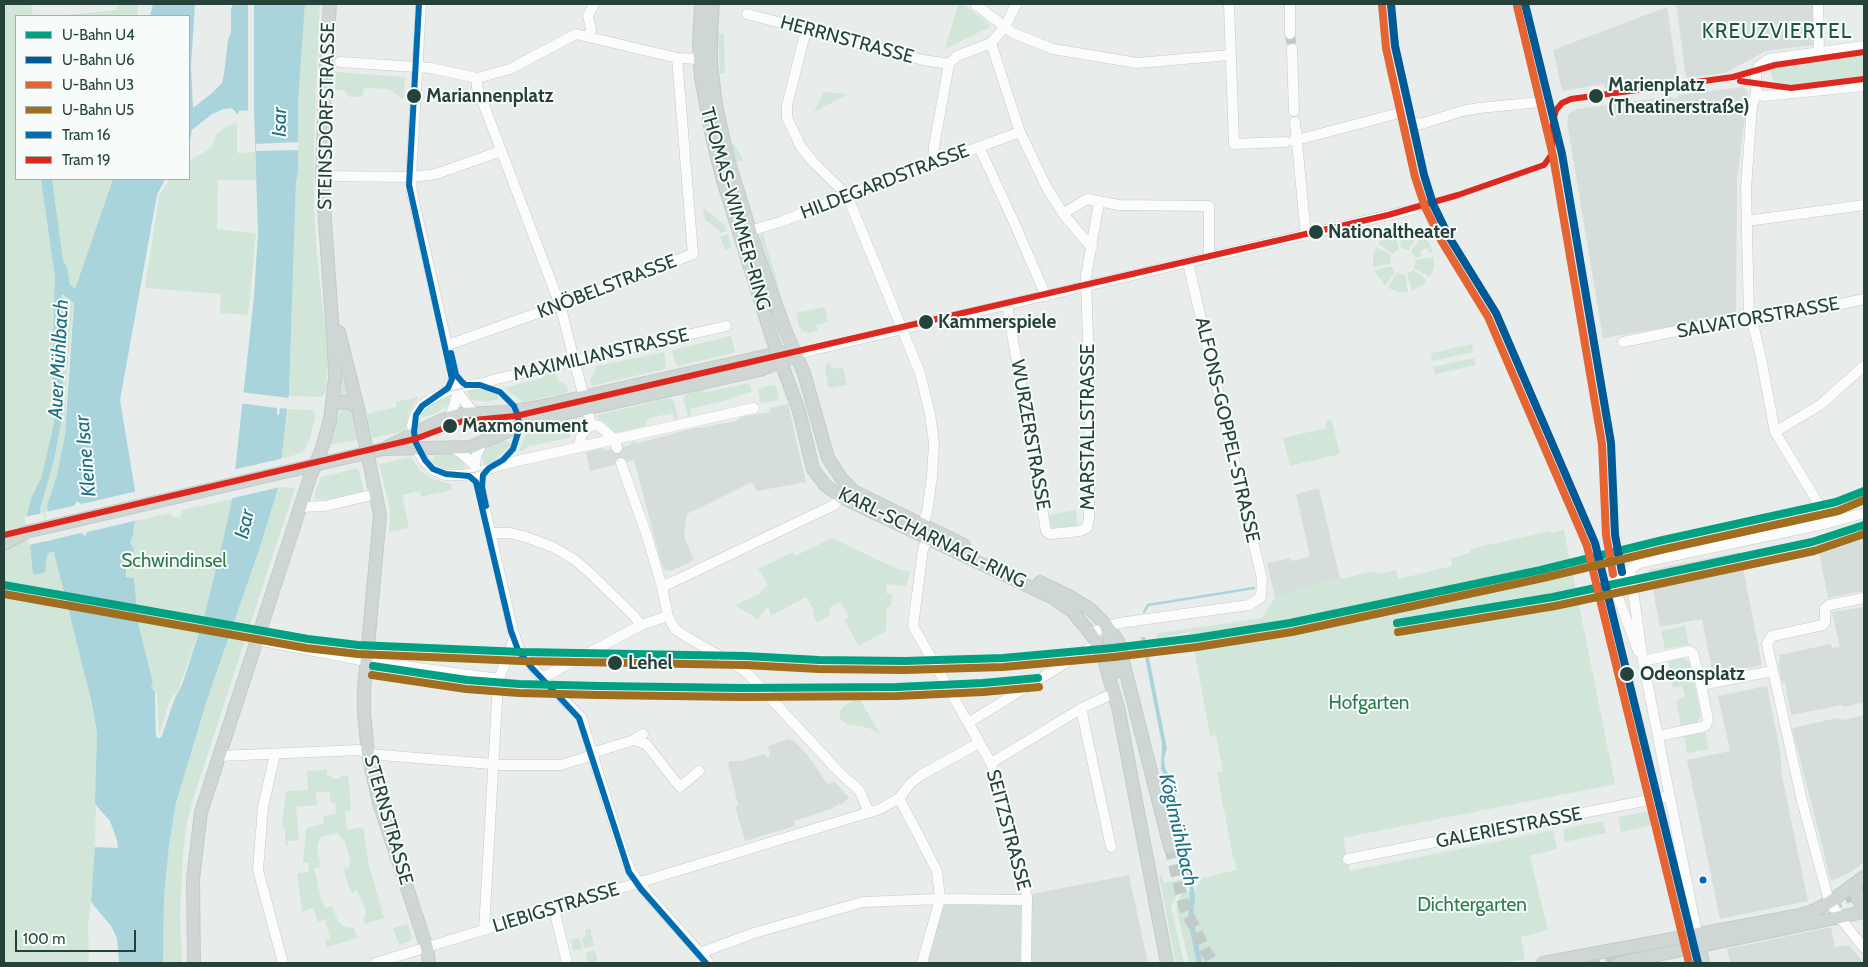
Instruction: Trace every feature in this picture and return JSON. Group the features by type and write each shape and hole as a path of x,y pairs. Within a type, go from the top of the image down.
{"main road":[{"name":"STEINSDORFSTRASSE","path":"194,963 192,879 201,812 330,420 335,377 322,176 330,4"},
{"name":"THOMAS-WIMMER-RING","path":"701,4 700,59 704,99 718,161 780,358"},
{"name":"THOMAS-WIMMER-RING","path":"713,4 711,51 716,105 726,156 750,231 796,354"},
{"path":"754,280 759,276 769,280"},
{"name":"STEINSDORFSTRASSE","path":"329,288 367,453"},
{"name":"MAXIMILIANSTRASSE","path":"383,449 417,450 471,447 520,425 585,403 796,354"},
{"name":"KARL-SCHARNAGL-RING","path":"796,354 804,374 828,458 853,491 1068,595 1090,609 1107,626 1118,641 1124,660 1170,847"},
{"name":"KARL-SCHARNAGL-RING","path":"780,358 798,410 810,458 820,480 841,497 1053,598 1072,611 1094,640"},
{"path":"332,403 349,402 358,408"},
{"name":"MAXIMILIANSTRASSE","path":"22,533 383,449 450,417 474,412 518,411 585,403"},
{"name":"STERNSTRASSE","path":"367,453 381,525 366,660 364,712 368,754 379,803 427,948 429,963"},
{"path":"820,480 828,478 834,468"},
{"path":"4,530 22,533"},
{"path":"4,544 22,533"},
{"path":"1107,626 1119,692 1118,707"},
{"path":"1094,640 1105,664 1112,694 1118,707 1166,963"},
{"path":"1543,963 1813,911 1830,902 1859,881"},
{"path":"1859,881 1858,899 1864,907"},
{"path":"1619,963 1864,912"},
{"path":"1697,934 1704,963"}],"street":[{"path":"421,4 411,176 412,193 457,390 450,417"},
{"path":"975,4 1013,33 1053,49 1137,63 1230,55"},
{"path":"933,163 934,146 949,64 957,56 991,43 1005,27 1016,4"},
{"path":"1229,4 1234,141 1291,141 1406,119 1421,124 1462,111 1540,102"},
{"path":"1290,4 1290,34"},
{"path":"1818,4 1819,52"},
{"path":"590,5 588,16 591,29 590,36"},
{"name":"HERRNSTRASSE","path":"747,14 923,60 949,64"},
{"path":"806,30 787,105 787,118 800,147 847,194 920,373 932,427 932,476 927,513 922,525"},
{"path":"340,62 431,68 477,78 510,68 576,34 677,58 700,59"},
{"path":"991,43 1020,132 1047,188 1064,214 1092,248"},
{"path":"1828,524 1826,516 1775,432 1760,353 1753,324 1749,316 1746,188 1752,106 1756,94 1756,72 1761,64 1769,59 1864,46"},
{"path":"1292,49 1294,116 1291,141 1306,236"},
{"name":"KNÖBELSTRASSE","path":"448,345 693,254 677,58"},
{"path":"1391,67 1406,119"},
{"path":"477,78 476,84 560,305 591,425"},
{"path":"1756,94 1764,96 1864,86"},
{"name":"HILDEGARDSTRASSE","path":"750,231 783,221 847,194 1020,132"},
{"path":"979,147 1046,296"},
{"path":"322,176 411,176 436,174 502,151"},
{"path":"1064,214 1087,199 1119,205 1209,206 1209,258"},
{"path":"1086,287 1086,276 1098,202"},
{"path":"1747,221 1864,205"},
{"name":"MAXIMILIANSTRASSE","path":"796,354 1306,236 1414,209"},
{"name":"ALFONS-GOPPEL-STRASSE","path":"1107,626 1136,620 1249,605 1261,597 1262,579 1188,263"},
{"name":"MARSTALLSTRASSE","path":"1050,534 1080,531 1087,528 1089,518 1090,403 1086,287"},
{"name":"SALVATORSTRASSE","path":"1623,342 1749,316 1778,315 1836,306 1864,299"},
{"name":"WURZERSTRASSE","path":"1007,305 1046,531 1050,534"},
{"name":"MAXIMILIANSTRASSE","path":"412,434 412,424 421,406 437,395 496,379 726,326"},
{"path":"1775,432 1820,406 1864,366"},
{"path":"457,390 474,412"},
{"path":"412,434 417,450 428,466 440,473 452,476 578,448 615,444 754,408"},
{"path":"518,411 520,425"},
{"path":"578,448 580,436 591,425 602,428 615,444"},
{"path":"482,443 476,456 476,470 515,636 523,655 542,678 580,717 629,867 639,883 709,963"},
{"path":"454,448 466,457 476,470"},
{"path":"621,463 662,587 668,616 675,628 748,674 859,790 869,812"},
{"path":"301,507 325,506 376,494"},
{"path":"662,587 834,506 841,497"},
{"path":"1643,661 1632,636 1616,587 1618,578 1644,561 1828,524 1864,513"},
{"path":"490,533 523,536 553,547 574,560 591,574 641,625"},
{"name":"SEITZSTRASSE","path":"928,538 923,549 913,626 991,763 1027,900 1026,963"},
{"path":"1630,570 1643,661 1697,934"},
{"path":"1864,598 1825,608 1826,622 1823,625 1772,636 1768,641 1767,647 1802,801 1830,902 1864,948"},
{"path":"542,678 641,625 668,616"},
{"path":"968,723 1088,649 1107,626"},
{"path":"484,930 496,701 499,679 515,636"},
{"path":"257,640 366,660 499,679"},
{"path":"1643,661 1690,651 1695,656 1708,720 1706,725 1702,727 1658,736"},
{"path":"1701,686 1772,671"},
{"path":"991,763 1082,708 1112,694"},
{"path":"1082,708 1111,847"},
{"path":"219,756 359,750 368,754 492,765 562,765 634,740 643,734"},
{"path":"634,740 646,744 680,787 699,771"},
{"name":"LIEBIGSTRASSE","path":"375,963 880,809 899,798 921,774 979,743"},
{"path":"275,754 264,808 258,870 283,963"},
{"name":"GALERIESTRASSE","path":"1348,860 1670,796"},
{"path":"899,798 937,871 940,898 922,963"},
{"path":"700,953 754,933 863,902 940,898 1027,900"},
{"path":"554,909 567,963"}],"shaded area":[{"path":"1676,4 1814,4 1814,45 1766,51 1725,73 1686,78"},
{"path":"1667,7 1678,79 1605,88 1604,84 1562,91 1553,50"},
{"path":"1743,87 1748,92 1737,180 1736,312 1676,326 1603,338 1567,122 1568,115 1578,109 1672,96 1673,99 1678,98 1678,95"},
{"path":"788,404 806,482 757,491 752,482 687,514 684,536 694,560 671,571 665,570 662,566 634,460 590,471 586,452 603,448 604,451 630,445 635,441 638,443 698,427 735,421 741,417 770,412 770,408"},
{"path":"1319,488 1340,579 1297,589 1297,592 1275,597 1267,563 1290,558 1291,561 1310,557 1296,494"},
{"path":"1864,526 1864,591 1828,598 1816,536"},
{"path":"1740,552 1762,665 1713,675 1702,619 1660,627 1649,570"},
{"path":"1864,607 1864,702 1791,715 1785,682 1782,683 1778,663 1780,662 1779,655 1831,644 1832,648 1840,647 1832,612"},
{"path":"1767,686 1780,752 1782,776 1808,901 1720,919 1687,760 1730,751 1718,696"},
{"path":"1864,715 1864,862 1851,872 1831,881 1792,728 1837,718 1843,720"},
{"path":"788,739 794,741 809,757 828,785 834,781 849,798 841,805 794,821 795,826 745,841 735,806 738,805 728,763 765,754 766,757 770,756 768,746"},
{"path":"1129,875 1148,963 923,963 941,894 1032,894"},
{"path":"1831,927 1835,947 1849,945 1864,963 1730,963 1727,949"}],"green space":[{"path":"4,4 31,4 33,15 15,15 15,180 113,180 75,288 67,378 65,434 57,475 47,506 66,604 83,663 97,733 95,859 88,927 89,963 4,963"},
{"path":"117,4 138,4 137,15 66,15 117,10"},
{"path":"305,4 320,4 314,140 314,211 328,353 326,392 323,396 318,397 289,396 296,183 298,172 298,102"},
{"path":"958,4 963,4 988,23 990,27 945,49"},
{"path":"718,33 724,34 725,73 720,74"},
{"path":"1864,53 1864,77 1787,86 1773,81 1770,68"},
{"path":"336,72 405,77 404,99 389,89 364,88 362,97 350,97 343,90 335,90"},
{"path":"824,92 848,94 814,112"},
{"path":"237,123 237,153 255,152 256,180 218,180 217,229 256,233 248,315 220,313 221,294 145,288 159,195 169,180 190,180 190,160 211,148 217,133"},
{"path":"730,141 737,148 743,160 732,163"},
{"path":"704,208 724,225 727,231 720,233 718,229 705,220"},
{"path":"1398,230 1406,230 1418,234 1409,250 1401,248"},
{"path":"762,232 775,274 780,294 760,238"},
{"path":"1394,232 1399,249 1392,254 1378,243 1385,236"},
{"path":"728,234 731,248 725,250 720,236"},
{"path":"1422,236 1429,243 1433,252 1430,253 1427,248 1420,252 1421,256 1416,258 1411,251"},
{"path":"1376,247 1391,255 1390,264 1373,267 1373,255"},
{"path":"1434,257 1434,268 1430,277 1414,268 1416,260"},
{"path":"1390,266 1395,272 1385,286 1374,271"},
{"path":"1413,270 1427,280 1423,285 1412,291 1407,274"},
{"path":"1397,273 1405,275 1408,292 1398,292 1388,288"},
{"path":"825,307 828,322 816,325 818,331 809,333 803,331 799,326 796,313"},
{"path":"731,336 735,351 733,353 678,366 675,362 672,350"},
{"path":"1472,344 1473,352 1432,361 1431,353"},
{"path":"664,352 665,369 592,386 590,380 597,366"},
{"path":"1474,358 1476,365 1435,374 1433,367"},
{"path":"830,362 832,369 843,367 847,385 832,388 828,386 825,369 826,365"},
{"path":"553,370 558,380 566,385 567,393 523,402 504,388 543,378 546,371"},
{"path":"340,378 343,378 348,397 338,398"},
{"path":"749,383 752,392 690,409 691,416 688,416 683,398 686,394 701,390 707,392"},
{"path":"772,385 776,386 779,397 776,401 764,403 760,401 758,390"},
{"path":"480,388 498,393 498,399 487,402 470,399 467,389"},
{"path":"449,394 450,403 447,406 432,415 421,417 422,409"},
{"path":"418,397 409,413 405,431 372,438 367,414 396,407 396,402"},
{"path":"669,398 674,401 678,419 675,420 673,413 649,418 646,421 646,426 614,433 606,423 598,419 597,415"},
{"path":"343,408 351,408 358,440 329,445 340,411"},
{"path":"288,409 312,410 316,415 310,438 304,451 281,459"},
{"path":"575,420 576,424 569,438 528,446 523,451 519,451 527,431"},
{"path":"1332,420 1340,454 1290,466 1283,438 1326,428 1325,421"},
{"path":"502,440 510,442 511,445 495,461 484,465 482,459 484,450"},
{"path":"454,454 461,459 465,469 443,468 432,462 434,456"},
{"path":"411,457 420,470 433,479 451,484 452,490 421,497 420,491 402,495 409,528 389,532 390,509 379,464"},
{"path":"358,468 364,491 326,500 315,499 315,492 321,477"},
{"path":"278,488 295,488 187,821 183,854 180,915 182,963 163,963 164,897 169,845 176,803 207,700 260,547"},
{"name":"Schwindinsel","path":"232,499 204,617 162,736 157,738 151,687 153,683 138,622 134,579 127,577 126,566 129,564 134,549 130,542 135,521 170,513 173,517 180,517 182,510"},
{"path":"1076,510 1078,526 1052,528 1049,515"},
{"name":"Hofgarten","path":"1564,530 1615,784 1343,838 1350,871 1553,830 1557,849 1530,856 1548,930 1521,937 1525,959 1502,963 1331,961 1328,963 1189,963 1176,908 1182,893 1195,890 1202,878 1237,870 1217,773 1223,771 1216,735 1210,736 1191,632 1167,636 1168,643 1158,646 1156,635 1158,633 1262,618 1275,597 1297,592 1296,589 1375,571 1376,574 1396,570 1398,579 1452,566 1451,558 1470,553 1470,549 1550,531 1550,533"},
{"path":"832,538 897,569 910,572 906,586 887,584 886,593 892,595 891,607 887,607 886,631 859,646 844,620 849,617 840,602 829,608 831,614 817,623 812,614 815,612 806,597 771,616 768,606 758,619 735,605 761,593 768,585 758,569 793,552 795,556"},
{"path":"1685,626 1689,645 1665,649 1661,631"},
{"path":"1682,657 1690,663 1701,717 1697,723 1681,727 1676,700 1685,697 1682,686 1673,688 1668,659"},
{"path":"859,698 880,734 869,728 847,724 840,719 840,712 843,707"},
{"path":"1705,732 1709,749 1687,753 1684,736"},
{"path":"327,770 327,776 332,776 332,779 348,776 351,807 350,811 345,812 347,830 363,827 369,865 384,918 365,924 366,912 363,904 357,890 351,893 343,868 349,867 350,860 345,842 338,833 321,837 317,849 321,867 314,868 321,899 326,908 332,906 338,921 343,926 354,928 357,938 327,947 325,940 330,938 325,920 318,922 313,908 302,912 297,873 308,872 309,863 303,863 306,828 324,824 323,816 336,814 335,803 331,803 329,791 316,793 317,805 296,807 299,838 296,841 288,841 288,845 285,845 285,827 282,826 286,791 308,790 307,771"},
{"path":"1651,811 1654,825 1621,832 1618,817"},
{"path":"1603,821 1606,833 1565,842 1563,829"},
{"path":"1181,868 1185,868 1188,883 1181,886 1171,907 1184,963 1176,963 1159,877 1161,874 1164,883 1183,879"},
{"path":"408,924 412,939 399,945 393,928"},
{"path":"590,928 594,946 584,948 582,938 586,937 585,930"},
{"path":"579,938 582,949 573,951 571,940"},
{"path":"595,950 598,963 588,963 585,953"}],"water":[{"path":"153,4 195,4 191,65 193,108 222,83 228,40 231,32 231,9 233,4 305,4 298,102 298,172 296,183 289,393 278,488 260,547 207,700 176,803 169,845 164,897 163,963 119,963 117,938 111,926 91,902 95,847 118,848 110,821 95,804 97,733 91,700 54,552 50,552 47,555 45,572 35,575 33,573 27,515 31,499 42,476 54,423 55,400 52,377 55,277 41,180 52,180 63,261 67,267 70,285 75,289 113,180 164,180 157,195 120,400 140,520 135,521 130,542 134,549 129,565 126,566 126,577 134,578 138,622 153,683 151,687 155,693 156,735 160,738 172,704 182,685 204,617 232,499 254,296 258,233 254,110 239,111 238,115 232,108 224,109 212,114 192,130 190,141 190,15 150,15","holes":["63,294 74,303 65,434 57,475 47,506 52,540 47,542 40,517 40,509 54,460 62,418 63,300 61,295"]},
{"path":"1141,637 1145,637 1167,749 1164,758 1165,768 1174,785 1193,883 1195,897 1193,917 1202,963 1197,963 1188,921 1190,891 1170,789 1161,769 1162,744"}],"pier":[{"path":"248,4 254,4 254,111 248,110"},
{"path":"298,142 298,150 256,151 256,144"},
{"path":"240,392 290,398 289,409 280,408 279,415 277,415 277,408 239,403"},
{"path":"284,458 280,487 229,499 232,470"},
{"path":"138,491 143,519 87,532 85,536 81,533 29,545 24,517 43,513 49,539 45,512 74,506 77,501 81,504"},
{"path":"155,693 157,693 159,736 169,703 173,695 176,694 160,738 157,738 156,735"}],"waterway":[{"path":"1144,612 1148,605 1254,588"}],"tunnel":[{"path":"1290,34 1292,49"},
{"path":"1170,847 1184,906 1206,952 1214,963"},
{"path":"1829,907 1864,888"},
{"path":"1588,963 1633,955"}],"tram line":[{"name":"16","path":"419,4 409,185 452,379 448,388 422,406 416,415 414,432 416,443 425,460 433,469 446,474 469,476 476,482 511,631 518,650 531,667 579,718 629,872 641,889 706,963"},
{"name":"19","path":"4,535 415,439 463,421 516,416 1388,215 1458,195 1544,165 1552,154 1553,121 1556,110 1562,103 1571,99 1733,77 1775,65 1864,52"},
{"name":"19","path":"1740,81 1791,88 1864,79"},
{"name":"16","path":"451,353 456,375 463,383 466,385 480,385 500,392 514,406 518,416 519,430 513,449 503,460 489,468 483,475 482,487 486,506"},
{"path":"437,396 475,386"},
{"path":"393,445 409,437 416,418"},
{"path":"394,448 412,448 425,460"},
{"path":"457,475 476,472 495,465"}],"metro line":[{"name":"U6","path":"1391,4 1395,46 1424,175 1433,204 1449,237 1496,313 1595,543 1698,963"},
{"name":"U6","path":"1525,4 1562,154 1611,443 1615,535 1622,572"},
{"name":"U3","path":"1382,5 1386,48 1415,177 1425,207 1442,242 1488,317 1587,546 1689,963"},
{"name":"U3","path":"1517,6 1553,156 1602,444 1606,535 1613,574"},
{"name":"U4","path":"4,585 308,639 358,645 522,652 745,656 819,660 904,661 1003,658 1196,638 1290,623 1541,570 1663,540 1836,502 1864,491"},
{"name":"U5","path":"4,594 306,648 358,654 522,661 745,665 819,669 904,670 1003,667 1197,647 1292,632 1543,578 1838,511 1864,500"},
{"name":"U4","path":"1397,623 1553,597 1812,542 1864,525"},
{"name":"U5","path":"1398,632 1555,606 1814,551 1864,534"},
{"name":"U4","path":"373,666 467,680 519,684 599,686 742,688 897,687 1038,678"},
{"name":"U5","path":"372,675 466,689 519,693 599,695 742,697 897,696 1039,687"}],"place":[{"name":"Mariannenplatz","path":"414,96"},
{"name":"Marienplatz (Theatinerstraße)","path":"1596,96"},
{"name":"Nationaltheater","path":"1316,232"},
{"name":"Kammerspiele","path":"926,322"},
{"name":"Maxmonument","path":"450,426"},
{"name":"Lehel","path":"615,663"},
{"name":"Odeonsplatz","path":"1627,674"}],"district":[{"name":"KREUZVIERTEL","path":"1777,32"}],"water label":[{"name":"Isar","path":"280,122"},
{"name":"Auer Mühlbach","path":"59,359"},
{"name":"Kleine Isar","path":"86,456"},
{"name":"Isar","path":"245,524"},
{"name":"Köglmühlbach","path":"1178,830"}],"park label":[{"name":"Dichtergarten","path":"1472,905"}]}
